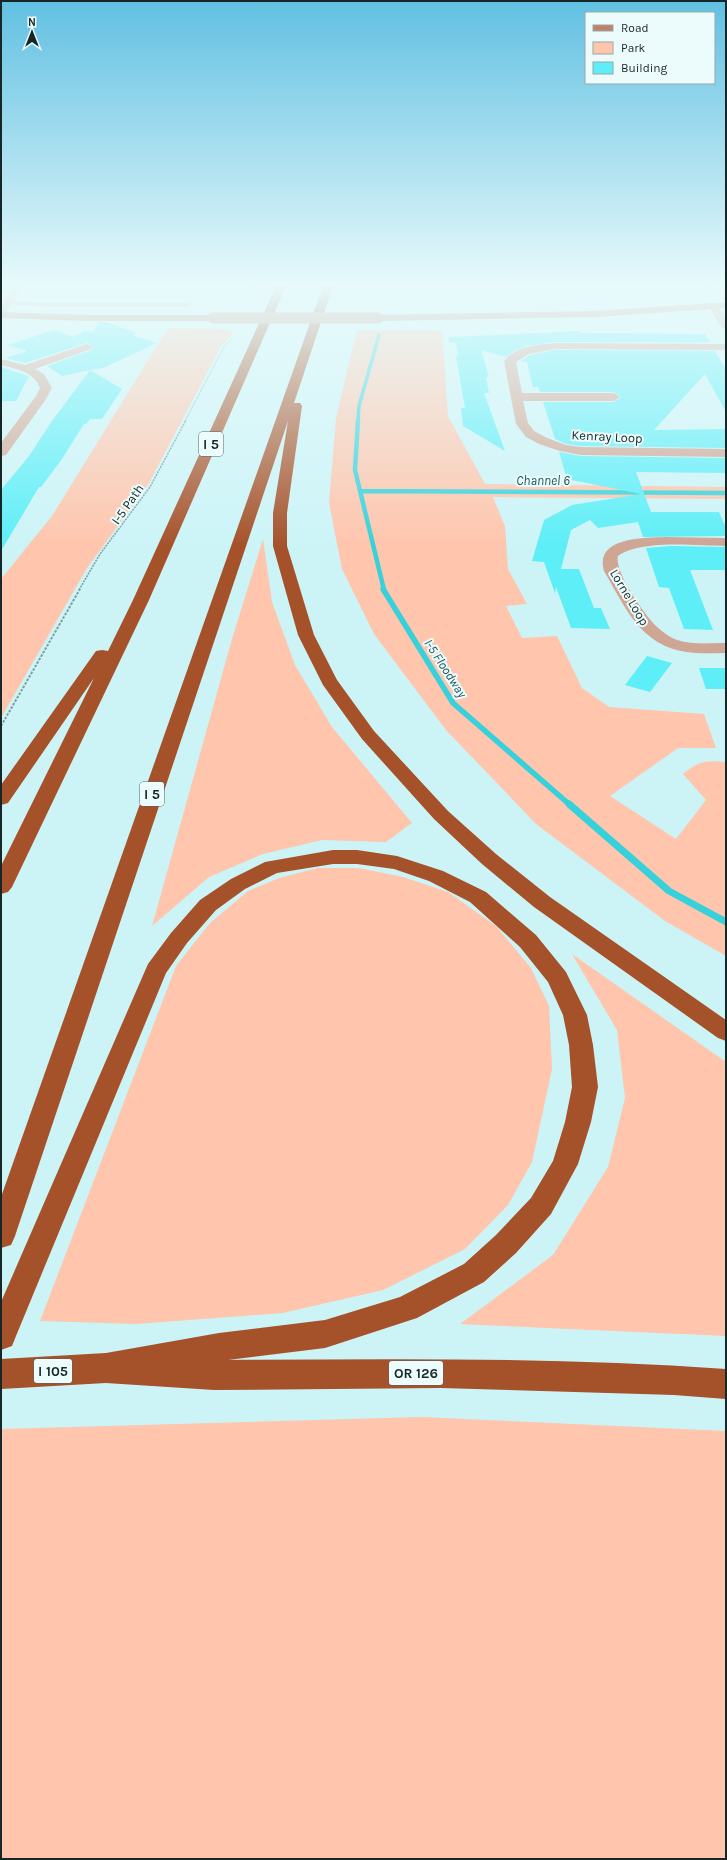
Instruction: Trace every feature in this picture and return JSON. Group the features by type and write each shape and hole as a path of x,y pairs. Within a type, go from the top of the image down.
{"highway":[{"name":"I 5","path":"1,887 141,600 242,373"},
{"name":"I 5","path":"1,1236 297,373"},
{"path":"301,373 280,513 280,546 306,635 329,681 368,735 441,815 489,859 542,902 726,1032"},
{"path":"1,799 141,600"},
{"path":"1,1336 156,970 179,938 208,905 238,884 272,867 332,857 357,857 397,863 436,876 478,897 510,923 528,941 558,978 575,1015 581,1046 585,1087 578,1122 565,1164 541,1206 506,1244 474,1273 407,1308 325,1334 220,1346 106,1368"},
{"name":"I 105","path":"1,1374 106,1368"},
{"name":"OR 126","path":"106,1368 214,1375 440,1373 674,1380 726,1384"}],"street":[{"path":"1,452 45,393 45,384 43,379 32,373"},
{"name":"Kenray Loop","path":"512,373 522,424 530,434 543,441 564,448 604,452 726,453"},
{"path":"516,396 614,397"},
{"name":"Lorne Loop","path":"726,542 648,542 631,544 618,548 611,554 609,561 612,571 647,628 656,636 668,642 685,647 726,648"}],"path":[{"name":"I-5 Path","path":"1,726 100,554 150,487 210,373"}],"green space":[{"path":"140,373 207,373 149,483 87,568 1,718 1,579 52,516"},
{"path":"347,373 445,373 448,416 485,484 726,487 726,499 493,497 505,526 508,569 527,604 506,606 522,638 557,636 582,688 609,707 704,714 716,748 678,748 610,796 676,839 706,800 683,774 694,766 703,762 726,762 726,956 665,921 536,824 446,730 374,634 342,569 329,503 336,418"},
{"path":"263,539 272,602 295,665 332,727 412,823 386,842 322,840 263,854 209,877 152,926 232,639"},
{"path":"318,868 359,868 403,877 448,892 496,926 531,968 549,1006 552,1069 532,1162 508,1205 465,1249 383,1290 283,1313 136,1324 40,1321 176,966 210,923 248,891 279,878"},
{"path":"572,954 726,1062 726,1336 460,1324 553,1255 608,1167 625,1098 617,1030"},
{"path":"420,1417 726,1431 726,1859 1,1859 1,1429"}],"building":[{"path":"1,373 19,373 29,376 16,401 1,401"},
{"path":"57,373 77,373 62,376"},
{"path":"88,373 95,373 122,389 102,419 90,419 86,424 84,424 62,459 41,487 39,487 1,551 1,490 29,456 52,421"},
{"path":"459,373 488,373 489,377 486,377 489,393 484,393 505,451 463,426 461,408 465,408"},
{"path":"530,373 726,373 726,412 705,374 654,430 726,429 726,448 581,446 566,444 555,439 543,402 614,402 621,397 614,392 540,392 538,387 533,387"},
{"path":"559,452 581,456 726,458 726,473 636,472 651,512 719,512 726,528 726,536 643,537 638,522 598,528 590,520 571,530 561,569 579,569 594,608 601,608 610,629 571,628 556,587 555,593 544,562 532,561 544,520 572,505 641,494 567,479"},
{"path":"670,546 726,547 726,570 690,570 713,630 684,629 669,588 659,587 646,548"},
{"path":"647,656 672,663 650,692 625,685"},
{"path":"699,668 726,668 726,689 706,689"}],"waterway":[{"name":"I-5 Floodway","path":"358,421 359,406 368,373"},
{"name":"I-5 Floodway","path":"358,420 355,470 360,491"},
{"name":"Channel 6","path":"360,491 726,493"},
{"name":"I-5 Floodway","path":"360,491 384,590"},
{"name":"I-5 Floodway","path":"383,589 453,703 570,805"},
{"name":"I-5 Floodway","path":"569,804 669,891 726,922"}]}
